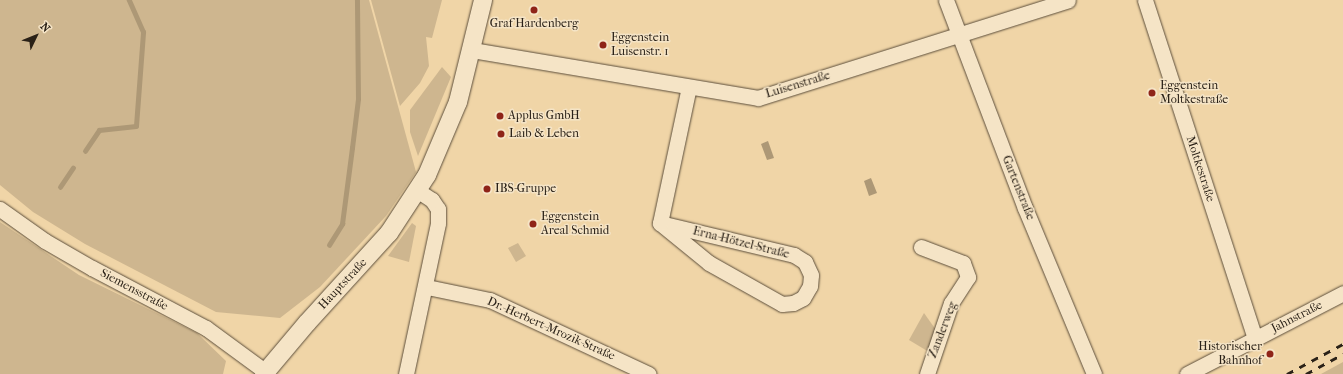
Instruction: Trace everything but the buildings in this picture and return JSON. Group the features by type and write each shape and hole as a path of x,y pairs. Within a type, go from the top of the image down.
{"street":[{"name":"Hauptstraße","path":"265,373 307,322 389,233 418,191 451,125 472,50 483,0"},
{"name":"Gartenstraße","path":"946,0 1025,208 1094,374"},
{"name":"Luisenstraße","path":"472,50 758,98 960,36 1068,0"},
{"name":"Moltkestraße","path":"1145,0 1255,338"},
{"path":"660,223 689,87"},
{"path":"406,374 427,288 438,223 438,209 432,200 418,191"},
{"name":"Siemensstraße","path":"0,209 45,241 92,268 206,328 265,373"},
{"name":"Erna-Hötzel-Straße","path":"660,223 794,255 805,262 811,275 810,286 803,298 793,303 782,304 709,263 660,223"},
{"name":"Zanderweg","path":"920,247 963,263 968,277 951,303 927,374"},
{"name":"Dr.-Herbert-Mrozik-Straße","path":"427,288 490,300 649,374"},
{"name":"Jahnstraße","path":"1187,374 1343,293"}],"shaded area":[{"path":"0,0 369,0 416,172 386,216 320,287 280,318 216,312 85,244 33,212 0,185"},
{"path":"371,0 442,0 432,38 426,37 429,66 420,83 400,106"},
{"path":"442,67 451,77 418,156 410,132 410,110"},
{"path":"768,141 774,158 767,160 761,144"},
{"path":"871,178 877,193 869,196 864,181"},
{"path":"0,222 79,275 197,333 226,361 223,374 0,374"},
{"path":"412,223 416,226 409,262 388,256"},
{"path":"518,243 526,256 516,262 508,248"},
{"path":"924,313 936,330 929,352 909,340"},
{"path":"1343,362 1343,374 1321,374"}],"waterway":[{"path":"85,151 99,130 136,126 143,32 129,0"},
{"path":"329,245 342,224 358,99 357,0"},
{"path":"60,187 73,168"}],"railway":[{"path":"1287,374 1343,344"},
{"path":"1306,374 1343,354"}],"place":[{"name":"Graf Hardenberg","path":"534,10"},
{"name":"Eggenstein Luisenstr. 1","path":"603,45"},
{"name":"Eggenstein Moltkestraße","path":"1152,93"},
{"name":"Applus GmbH","path":"500,116"},
{"name":"Laib & Leben","path":"501,134"},
{"name":"IBS-Gruppe","path":"487,189"},
{"name":"Eggenstein Areal Schmid","path":"533,224"},
{"name":"Historischer Bahnhof","path":"1270,354"}]}
